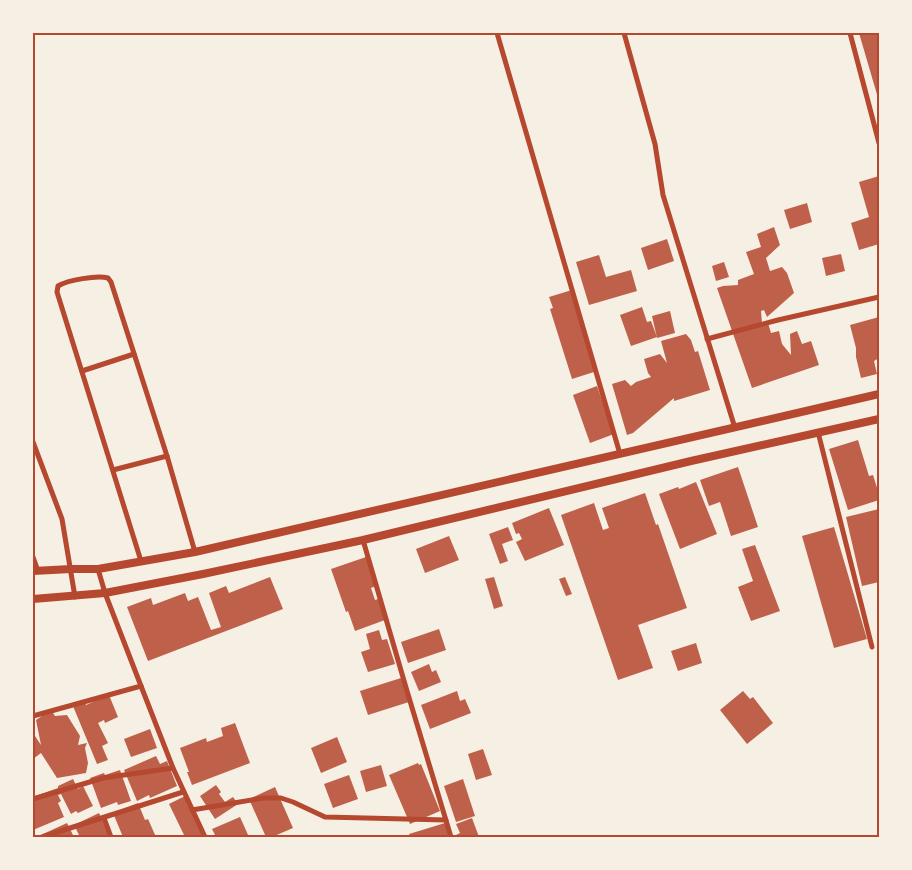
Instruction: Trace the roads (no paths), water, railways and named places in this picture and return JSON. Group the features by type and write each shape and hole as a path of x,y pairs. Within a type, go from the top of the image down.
{"highway":[{"path":"35,571 98,569 195,552 879,394"},
{"path":"33,599 105,593 363,540 879,419"}],"street":[{"path":"497,33 620,454"},
{"path":"624,33 655,144 663,195 735,428"},
{"path":"850,33 879,143"},
{"path":"141,561 57,292 61,284 99,276 108,278 113,287 195,552"},
{"path":"708,339 879,297"},
{"path":"82,371 134,354"},
{"path":"818,432 872,647"},
{"path":"33,442 62,519 75,597"},
{"path":"113,470 167,456"},
{"path":"363,540 451,837"},
{"path":"33,557 35,571"},
{"path":"98,569 105,593 173,768 205,837"},
{"path":"33,716 141,686"},
{"path":"33,800 104,778 173,768"},
{"path":"42,837 183,792"},
{"path":"192,810 263,798 281,798 324,817 446,820"},
{"path":"104,818 111,837"}]}
